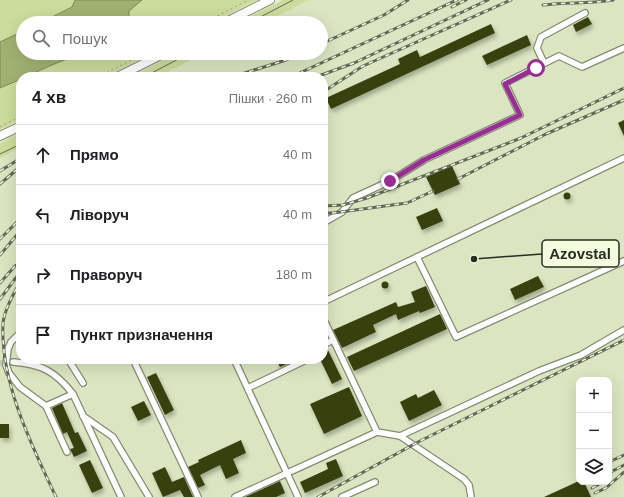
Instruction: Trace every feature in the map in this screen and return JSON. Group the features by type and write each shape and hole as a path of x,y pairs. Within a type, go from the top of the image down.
{"highway":[{"path":"238,16 270,0"},
{"path":"127,72 151,60"},
{"path":"0,136 16,128"}],"lane":[{"path":"544,64 537,48 541,37 586,13"},
{"path":"328,220 342,212 353,198 390,181 424,160 520,115 505,84 558,56 582,67 624,48"},
{"path":"328,300 624,158"},
{"path":"417,257 456,338 624,261"},
{"path":"328,329 377,432"},
{"path":"400,436 539,370 580,354 624,330"},
{"path":"16,337 11,342 8,349 6,365 9,373 20,387 46,406 67,452"},
{"path":"328,342 333,340"},
{"path":"34,364 47,369 62,380 72,394 121,497"},
{"path":"71,364 83,383"},
{"path":"135,364 198,497"},
{"path":"236,364 298,497"},
{"path":"248,388 298,364"},
{"path":"46,406 72,394"},
{"path":"83,416 113,437 149,497"},
{"path":"235,497 377,432 400,436 464,479 469,485 471,497"},
{"path":"342,497 375,482"}],"path":[{"path":"217,16 248,0"},
{"path":"108,72 132,60"},
{"path":"0,127 16,119"}],"shaded area":[{"path":"0,0 75,0 72,7 54,16 16,16 16,34 0,42"},
{"path":"75,0 142,0 129,11 129,16 54,16 72,7"},
{"path":"142,0 257,0 225,16 129,16 129,11"},
{"path":"283,0 309,0 278,16 251,16"},
{"path":"309,0 624,0 624,497 0,497 0,158 16,150 16,364 328,364 328,72 168,72 191,60 328,60 328,16 278,16"},
{"path":"16,34 16,60 66,60 36,72 16,72 16,81 0,88 0,42"},
{"path":"66,60 138,60 115,72 36,72"},
{"path":"164,60 191,60 168,72 140,72"},
{"path":"16,81 16,122 0,130 0,88"},
{"path":"16,135 16,150 0,158 0,143"}],"building":[{"path":"588,17 592,24 576,32 573,25"},
{"path":"491,24 495,33 331,109 328,102 328,97 400,64 398,59 417,50 420,57"},
{"path":"527,35 531,45 487,65 482,56"},
{"path":"624,120 624,136 618,123"},
{"path":"452,166 460,184 435,195 426,177"},
{"path":"567,192 570,193 570,199 567,200 564,199 563,196 564,193"},
{"path":"437,208 443,221 422,230 416,217"},
{"path":"538,276 544,287 515,300 510,289"},
{"path":"385,281 388,282 388,288 385,289 382,288 381,285 382,282"},
{"path":"426,286 435,307 420,313 419,311 398,320 396,314 373,325 376,332 342,348 333,330 396,302 398,307 415,302 411,292"},
{"path":"440,314 447,329 354,371 347,357"},
{"path":"328,350 342,379 332,384 322,364 328,364"},
{"path":"278,364 286,364 280,367"},
{"path":"156,373 174,410 165,415 147,377"},
{"path":"349,387 362,416 324,434 310,404"},
{"path":"434,390 442,405 409,421 400,402 416,394 418,398"},
{"path":"144,401 151,415 138,421 131,407"},
{"path":"62,403 75,433 78,432 87,451 74,457 70,449 74,448 67,432 63,434 52,408"},
{"path":"0,424 9,424 9,438 0,438"},
{"path":"241,440 246,453 233,459 239,473 226,479 220,465 200,475 205,485 198,488 188,467 199,462 198,460"},
{"path":"336,459 343,476 305,493 300,482 328,469 326,463"},
{"path":"90,460 103,488 92,493 79,465"},
{"path":"165,467 172,482 184,477 193,497 184,497 180,490 163,497 152,473"},
{"path":"280,481 285,493 276,497 245,497"},
{"path":"576,482 576,485 585,485 591,497 544,497"}],"tunnel":[{"path":"0,363 13,362"}],"tram line":[{"path":"262,16 293,0"},
{"path":"154,72 177,60"},
{"path":"0,154 16,146"}],"railway":[{"path":"328,41 384,15 408,0"},
{"path":"328,60 457,0"},
{"path":"452,7 466,0"},
{"path":"328,73 354,63 488,0"},
{"path":"328,89 363,66 511,0"},
{"path":"543,5 613,0"},
{"path":"248,72 286,60"},
{"path":"302,72 328,60"},
{"path":"328,206 343,205 367,198 521,138 624,88"},
{"path":"458,179 546,134 624,100"},
{"path":"0,171 16,161"},
{"path":"0,184 16,170"},
{"path":"328,213 407,203 433,191"},
{"path":"0,239 16,223"},
{"path":"0,255 16,236"},
{"path":"0,283 16,265"},
{"path":"0,299 16,278"},
{"path":"16,289 7,307 3,323 3,345 7,368 19,413 37,457 56,497"},
{"path":"318,497 418,442 624,340"},
{"path":"612,461 624,455"},
{"path":"612,471 624,465"},
{"path":"595,493 606,488 624,472"},
{"path":"592,488 598,485"}],"place":[{"name":"Azovstal","path":"474,259"}],"route":[{"path":"390,181 424,160 520,115 505,84 536,68"}]}
